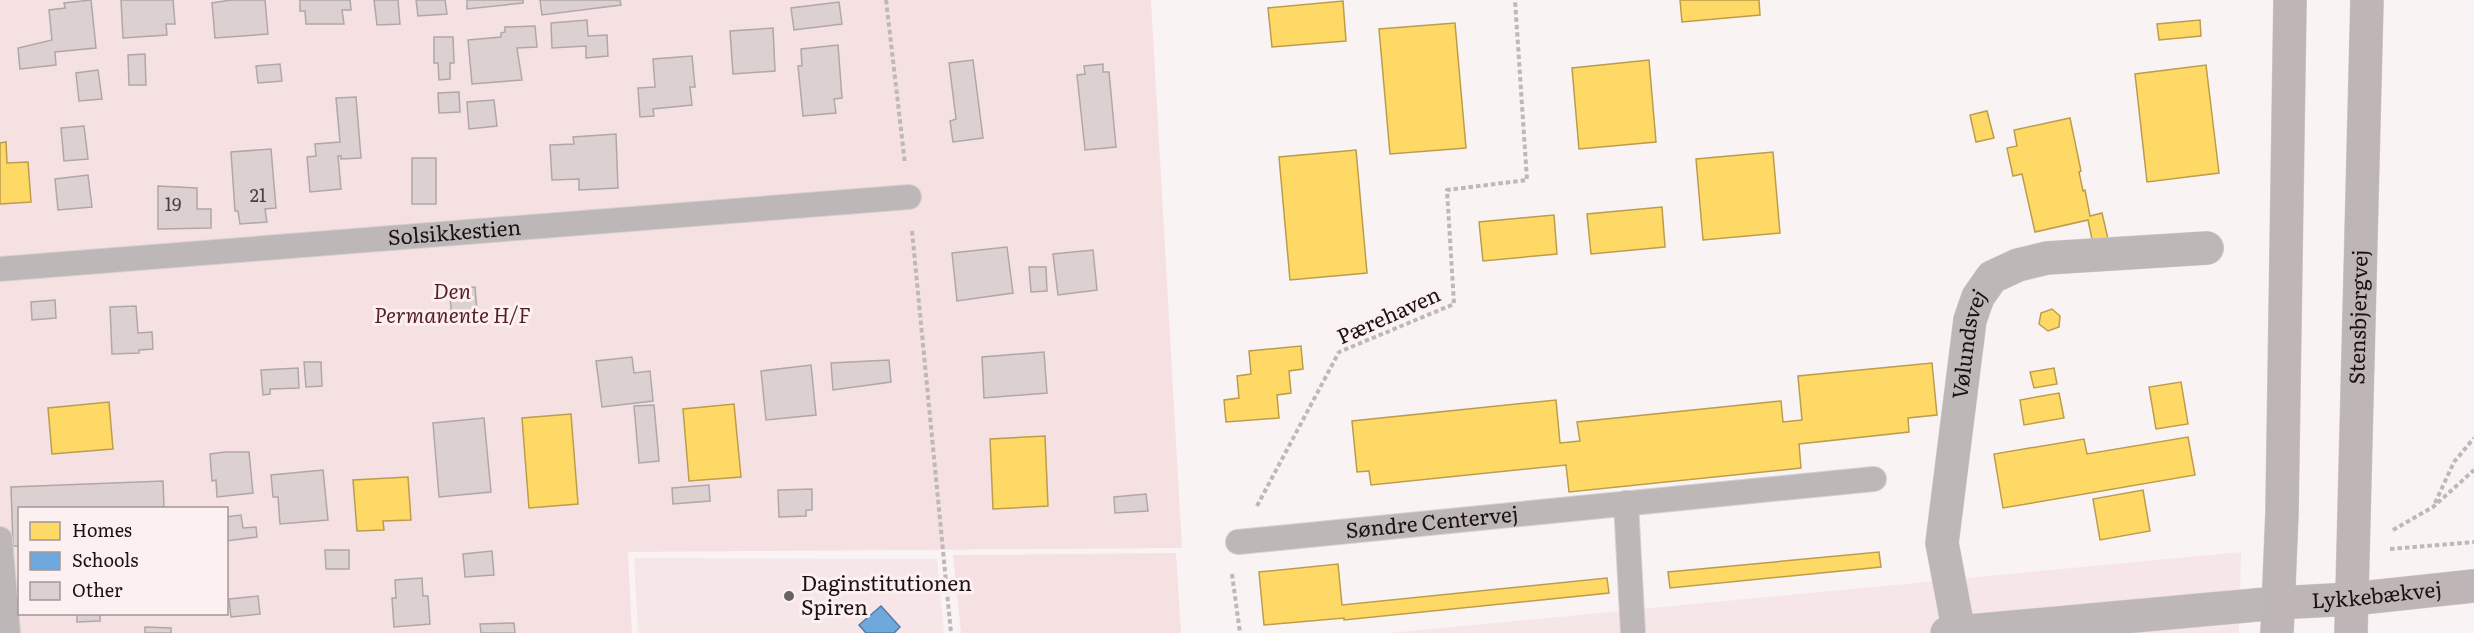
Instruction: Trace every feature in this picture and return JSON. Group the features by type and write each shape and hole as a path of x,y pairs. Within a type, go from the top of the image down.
{"street":[{"path":"1947,633 2277,618 2283,466 2290,0"},
{"name":"Stensbjergvej","path":"2351,633 2367,0"},
{"name":"Vølundsvej","path":"1959,633 1942,543 1970,320 1978,297 1992,277 2018,266 2047,258 2207,248"},
{"name":"Lykkebækvej","path":"2277,618 2352,599 2474,586"}],"lane":[{"name":"Solsikkestien","path":"0,269 909,197"},
{"name":"Søndre Centervej","path":"1238,542 1874,479"},
{"path":"1626,503 1634,633"},
{"path":"0,539 8,633"}],"path":[{"path":"886,0 909,197 951,633"},
{"name":"Pærehaven","path":"1240,633 1232,574 1238,542 1339,352 1454,304 1447,190 1527,180 1515,0"},
{"path":"2433,507 2454,462 2474,438"},
{"path":"2353,553 2433,507 2474,470"}],"shaded area":[{"path":"2241,552 2239,633 1389,633"},
{"name":"Daginstitutionen Spiren","path":"634,558 937,559 944,633 638,633"}],"green space":[{"name":"Den Permanente H/F","path":"0,0 1151,0 1182,548 628,552 632,633 0,633"},
{"path":"1176,553 1181,633 961,633 953,555"}],"building: Homes":[{"path":"1680,0 1759,0 1760,15 1682,22"},
{"path":"1343,1 1346,41 1272,47 1268,8"},
{"path":"2200,20 2201,36 2159,40 2157,24"},
{"path":"1455,23 1466,148 1390,154 1379,29"},
{"path":"1649,60 1656,142 1579,149 1572,68"},
{"path":"2206,65 2219,173 2147,182 2135,74"},
{"path":"1987,111 1994,138 1976,142 1970,115"},
{"path":"2070,118 2081,171 2079,172 2090,216 2102,213 2108,239 2092,239 2088,220 2035,232 2022,174 2013,176 2007,148 2017,146 2014,130"},
{"path":"6,142 7,163 28,162 31,202 0,204 0,143"},
{"path":"1356,150 1367,273 1290,280 1279,157"},
{"path":"1773,152 1780,233 1703,240 1696,159"},
{"path":"1662,207 1665,247 1591,254 1587,214"},
{"path":"1554,215 1557,254 1483,261 1479,222"},
{"path":"2052,309 2060,316 2059,327 2048,331 2039,324 2041,313"},
{"path":"1301,346 1303,369 1289,371 1291,393 1277,395 1279,418 1226,422 1224,400 1239,398 1237,376 1251,374 1249,351"},
{"path":"1932,363 1937,415 1908,418 1909,432 1799,444 1801,468 1569,492 1566,465 1371,485 1369,471 1357,472 1352,421 1556,400 1560,443 1580,441 1577,422 1781,401 1783,422 1802,420 1798,376"},
{"path":"2054,368 2057,384 2034,388 2030,372"},
{"path":"2181,382 2188,424 2156,429 2149,387"},
{"path":"2059,393 2064,418 2024,425 2020,400"},
{"path":"109,402 113,449 52,454 48,408"},
{"path":"734,404 741,477 689,481 683,409"},
{"path":"571,414 578,504 529,508 522,418"},
{"path":"1045,436 1048,506 993,509 990,439"},
{"path":"2188,437 2195,475 2003,508 1994,454 2084,439 2087,454"},
{"path":"408,477 411,520 383,521 384,530 357,531 353,480"},
{"path":"2143,490 2150,531 2100,540 2093,499"},
{"path":"1879,552 1881,567 1670,588 1668,572"},
{"path":"1338,564 1342,605 1607,578 1609,593 1344,620 1344,618 1264,625 1259,572"}],"building: Schools":[{"path":"881,606 900,627 894,633 866,633 859,625"}],"building: Other":[{"path":"91,0 96,48 55,52 56,65 20,69 18,48 52,40 49,10 65,8 64,3"},
{"path":"121,0 173,0 175,24 166,24 167,35 123,38"},
{"path":"231,0 265,0 268,34 215,38 212,3"},
{"path":"300,0 350,0 351,10 342,10 344,24 306,24 305,11 300,11"},
{"path":"374,0 398,0 400,24 377,25"},
{"path":"416,0 445,0 447,14 418,16"},
{"path":"467,0 523,0 523,3 467,9"},
{"path":"540,0 620,0 621,5 542,15"},
{"path":"839,2 842,24 794,30 791,8"},
{"path":"587,20 588,36 607,35 608,56 586,58 586,46 552,48 551,23"},
{"path":"535,26 537,47 517,48 522,80 472,84 468,40 501,37 501,33 505,32 505,27"},
{"path":"773,28 775,71 733,74 730,31"},
{"path":"434,37 453,37 454,63 450,63 450,79 439,80 438,63 434,63"},
{"path":"838,45 842,98 834,99 836,113 803,116 798,66 802,66 801,49"},
{"path":"145,54 146,85 129,85 128,55"},
{"path":"692,56 695,87 690,87 692,105 653,109 654,116 640,117 638,88 655,87 653,59"},
{"path":"973,60 983,138 953,142 950,121 956,119 949,63"},
{"path":"280,64 282,81 258,83 256,66"},
{"path":"1103,64 1103,72 1109,72 1116,147 1085,150 1077,75 1085,74 1084,66"},
{"path":"98,70 102,99 79,101 76,73"},
{"path":"459,92 460,112 439,113 438,93"},
{"path":"356,97 361,158 341,159 341,156 338,156 341,189 310,192 307,157 316,156 315,144 340,142 336,98"},
{"path":"494,100 497,126 469,129 467,102"},
{"path":"84,126 88,159 64,161 61,128"},
{"path":"616,134 618,188 579,190 579,179 552,180 550,145 574,144 573,137"},
{"path":"271,149 276,208 265,209 267,222 240,224 238,211 235,211 231,152"},
{"path":"412,158 436,158 436,204 412,204"},
{"path":"88,175 92,207 58,210 55,179"},
{"path":"158,186 197,188 197,209 211,209 211,228 158,229"},
{"path":"1007,247 1013,293 957,301 952,253"},
{"path":"1093,250 1097,290 1058,295 1053,254"},
{"path":"1029,267 1046,267 1047,291 1031,292"},
{"path":"475,287 478,322 453,325 449,289"},
{"path":"55,300 56,318 32,320 31,302"},
{"path":"136,306 138,333 152,332 153,349 139,350 139,353 112,354 110,307"},
{"path":"1044,352 1047,393 984,398 982,357"},
{"path":"632,357 634,373 650,371 653,401 602,407 596,361"},
{"path":"889,360 891,382 833,390 831,363"},
{"path":"304,362 321,362 322,386 306,387"},
{"path":"811,365 816,415 766,420 761,371"},
{"path":"298,368 299,388 270,389 270,394 263,395 261,370"},
{"path":"654,405 659,461 639,463 634,406"},
{"path":"484,418 491,492 439,497 433,423"},
{"path":"249,452 253,493 217,497 216,480 212,481 210,454"},
{"path":"323,470 328,520 280,524 278,497 273,497 271,475"},
{"path":"163,481 164,507 18,507 18,546 13,546 11,487"},
{"path":"709,485 710,501 673,504 672,488"},
{"path":"812,489 812,510 806,510 806,516 779,517 778,490"},
{"path":"1146,494 1148,511 1115,513 1114,497"},
{"path":"241,515 243,528 256,527 257,537 228,541 228,517"},
{"path":"325,550 349,550 349,569 326,569"},
{"path":"492,551 494,575 465,577 463,554"},
{"path":"422,578 423,596 428,596 430,624 394,627 392,598 396,598 395,580"},
{"path":"258,596 260,614 231,617 229,599"},
{"path":"77,615 100,615 100,621 77,622"},
{"path":"514,623 515,633 481,633 480,624"},
{"path":"145,627 171,628 171,633 145,633"}],"place":[{"name":"Daginstitutionen Spiren","path":"789,596"}]}
